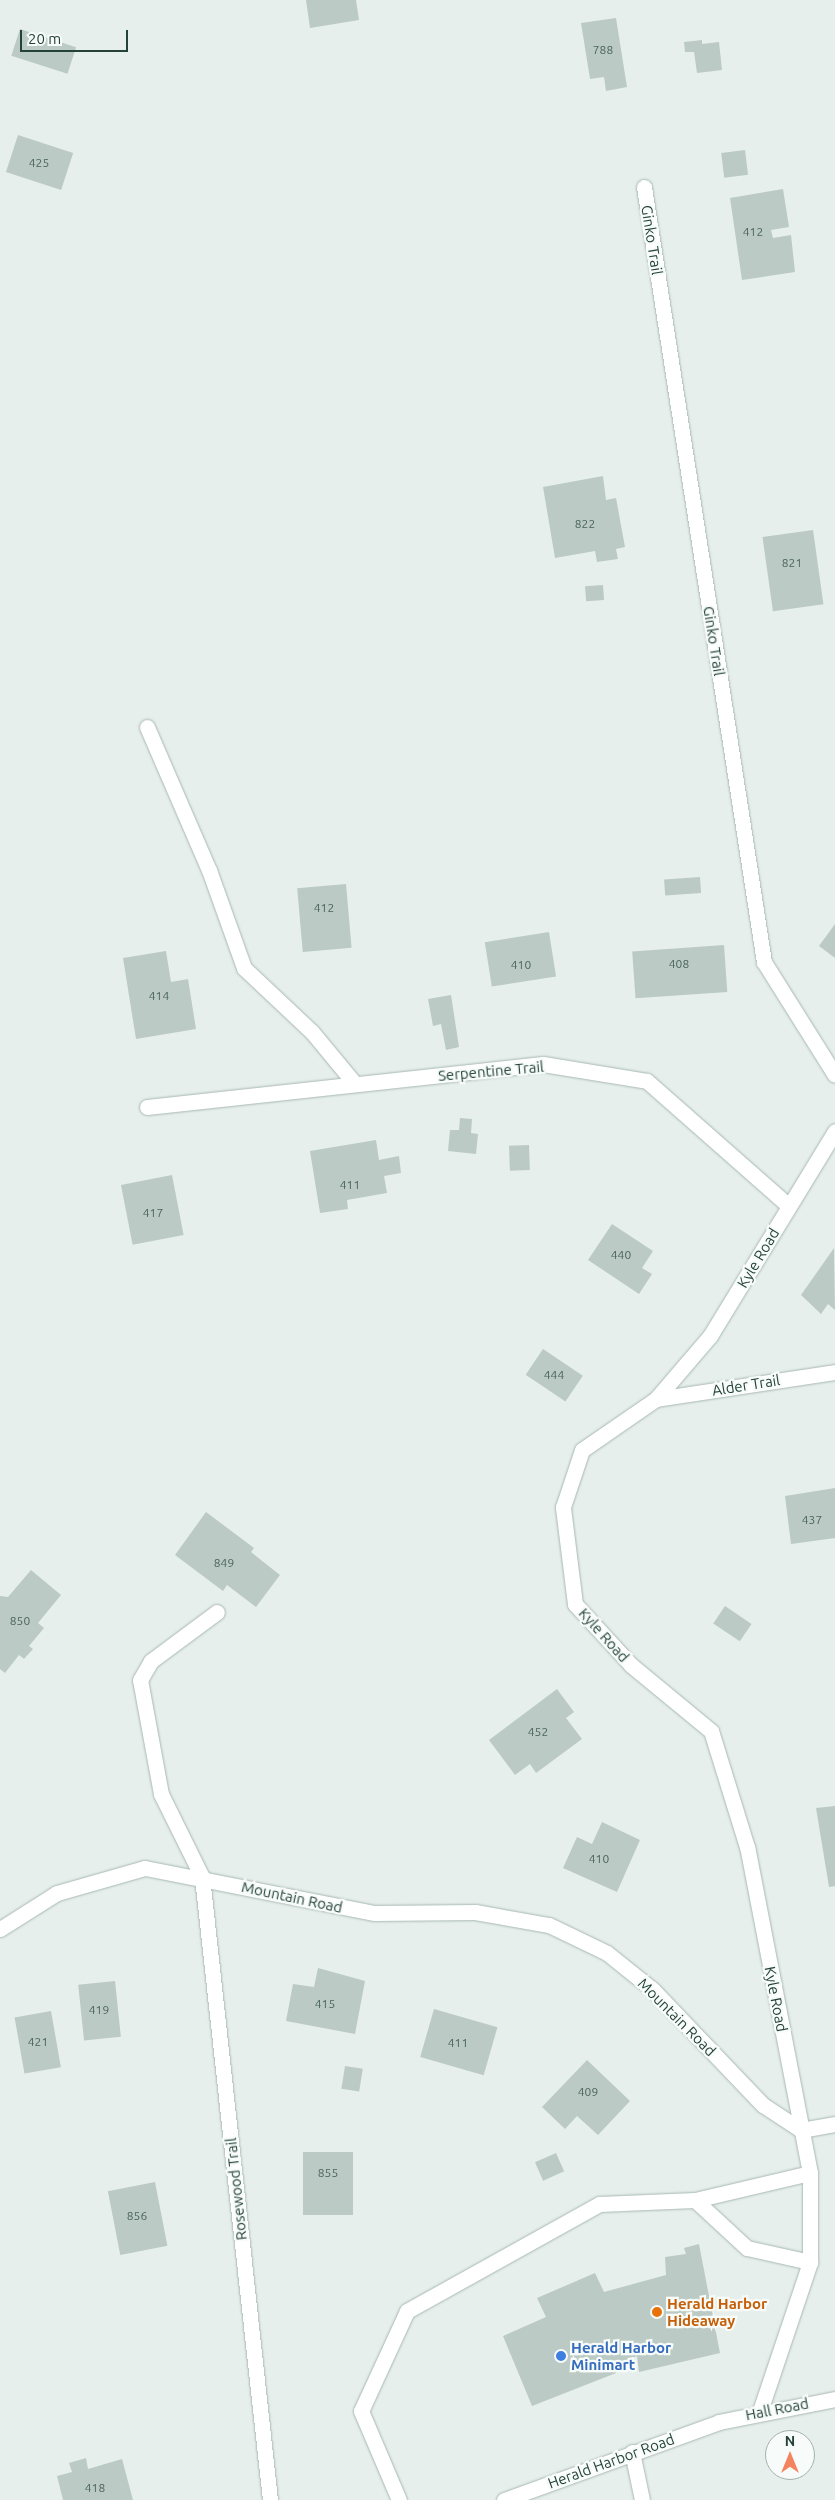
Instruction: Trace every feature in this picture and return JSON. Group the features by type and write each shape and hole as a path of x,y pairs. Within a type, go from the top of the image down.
{"street":[{"name":"Ginko Trail","path":"644,187 764,962 835,1075"},
{"path":"147,727 209,870 244,968 312,1032 355,1084"},
{"name":"Serpentine Trail","path":"147,1107 543,1064 647,1081 789,1206"},
{"name":"Kyle Road","path":"802,2130 746,1847 711,1731 631,1665 575,1604 563,1507 582,1450 656,1399 710,1336 835,1131"},
{"name":"Alder Trail","path":"656,1399 835,1372"},
{"path":"202,1877 161,1794 140,1680 152,1661 217,1612"},
{"name":"Mountain Road","path":"0,1929 57,1893 145,1868 202,1877 375,1913 475,1912 549,1924 607,1953 653,1990 763,2106 802,2130"},
{"name":"Rosewood Trail","path":"202,1877 270,2500"},
{"path":"760,2411 810,2262 810,2173 802,2130 835,2124"},
{"path":"399,2500 362,2411 407,2311 599,2204 695,2200 810,2173"},
{"path":"695,2200 747,2248 810,2262"},
{"name":"Hall Road","path":"719,2422 760,2411 835,2399"},
{"name":"Herald Harbor Road","path":"504,2500 719,2422"},
{"path":"632,2452 642,2500"}],"building":[{"path":"306,0 356,0 359,20 310,28"},
{"path":"616,18 627,87 606,91 604,77 590,79 581,23"},
{"path":"20,29 76,47 67,74 11,56"},
{"path":"702,40 702,44 719,42 722,70 697,73 694,52 685,52 684,42"},
{"path":"18,135 73,153 61,190 6,172"},
{"path":"745,150 748,175 724,178 721,153"},
{"path":"783,189 789,227 771,230 773,238 791,235 795,272 742,280 730,198"},
{"path":"603,476 606,500 616,498 625,547 616,549 618,559 597,562 595,551 555,558 543,487"},
{"path":"813,530 823,604 773,611 762,537"},
{"path":"603,585 604,600 586,601 585,586"},
{"path":"700,877 701,893 665,895 664,880"},
{"path":"346,884 352,948 303,952 297,888"},
{"path":"835,924 835,958 819,946"},
{"path":"549,932 556,976 492,987 485,942"},
{"path":"724,945 727,992 636,998 632,951"},
{"path":"166,951 171,982 188,979 196,1029 136,1039 123,958"},
{"path":"451,995 459,1047 446,1050 441,1024 433,1026 428,999"},
{"path":"460,1118 472,1119 471,1133 478,1134 476,1154 448,1151 450,1130 459,1130"},
{"path":"376,1140 379,1160 399,1156 401,1173 384,1176 387,1193 347,1200 348,1209 320,1213 310,1151"},
{"path":"529,1145 530,1170 510,1171 509,1146"},
{"path":"172,1175 184,1235 133,1245 121,1185"},
{"path":"612,1224 653,1251 642,1268 652,1274 639,1294 588,1260"},
{"path":"834,1248 835,1310 828,1304 821,1314 801,1295"},
{"path":"543,1349 583,1376 565,1402 526,1375"},
{"path":"835,1488 835,1538 791,1544 785,1496"},
{"path":"206,1512 254,1548 251,1552 280,1575 256,1607 227,1585 223,1591 175,1555"},
{"path":"31,1570 61,1595 38,1623 44,1628 29,1646 33,1649 24,1659 19,1655 5,1673 0,1669 0,1596 8,1597"},
{"path":"725,1606 752,1624 740,1641 713,1623"},
{"path":"557,1689 574,1712 566,1718 582,1739 536,1773 530,1764 515,1775 489,1740"},
{"path":"835,1806 835,1886 829,1887 816,1808"},
{"path":"602,1822 640,1840 617,1892 563,1868 577,1837 592,1844"},
{"path":"318,1968 365,1981 355,2034 286,2021 293,1984 314,1987"},
{"path":"115,1981 121,2037 84,2041 78,1985"},
{"path":"434,2009 497,2027 484,2075 420,2057"},
{"path":"51,2011 61,2067 24,2074 15,2017"},
{"path":"587,2060 630,2101 598,2135 577,2116 565,2129 542,2107"},
{"path":"345,2066 363,2069 359,2092 341,2089"},
{"path":"303,2152 353,2152 353,2215 303,2215"},
{"path":"556,2153 564,2171 543,2181 535,2162"},
{"path":"155,2182 167,2246 120,2255 108,2191"},
{"path":"699,2244 720,2353 639,2372 637,2356 613,2366 616,2373 532,2406 503,2336 546,2317 537,2298 595,2273 604,2292 666,2275 665,2257 686,2254 684,2248"},
{"path":"86,2458 88,2469 122,2459 133,2500 63,2500 57,2476 72,2472 69,2463"}],"place":[{"name":"Herald Harbor Hideaway","path":"657,2312"},
{"name":"Herald Harbor Minimart","path":"561,2356"}]}
